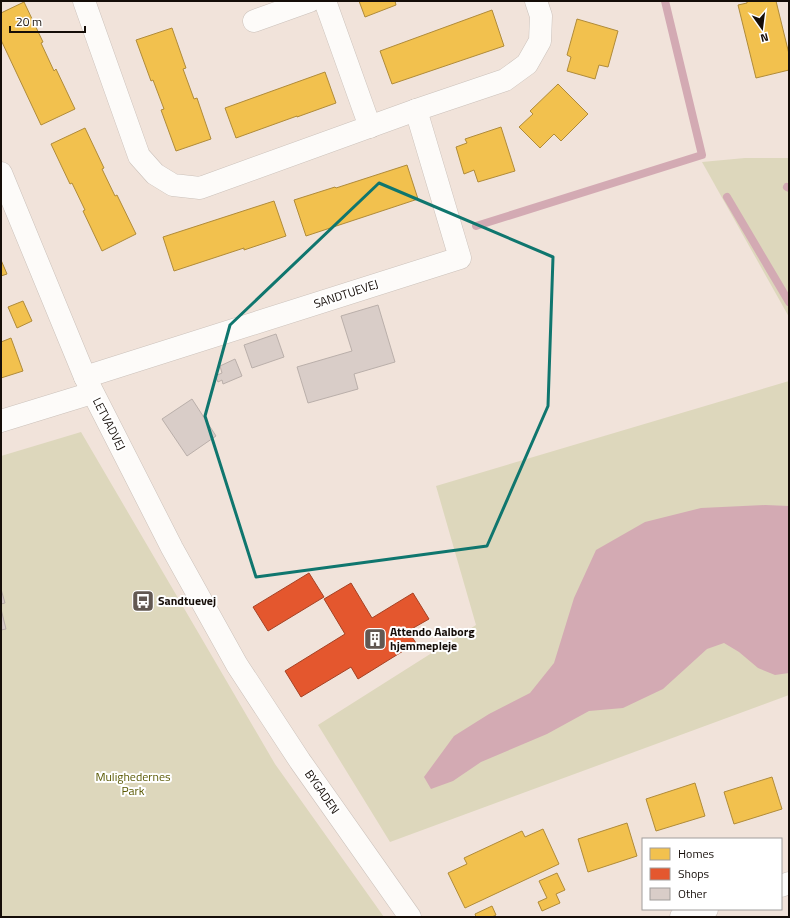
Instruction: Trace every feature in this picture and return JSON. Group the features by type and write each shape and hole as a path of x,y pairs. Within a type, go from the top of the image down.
{"street":[{"path":"84,1 139,156 155,174 173,185 200,188 416,110 505,80 527,64 540,41 541,16 536,1"},
{"path":"254,21 310,1"},
{"path":"326,1 370,127"},
{"name":"SANDTUEVEJ","path":"89,385 460,258 416,110"},
{"name":"LETVADVEJ","path":"1,173 89,385 172,548 237,665"},
{"path":"1,421 89,385"},
{"name":"BYGADEN","path":"237,665 300,761 410,917"},
{"path":"681,917 704,910"}],"highlighted area":[{"path":"379,183 553,257 548,406 487,546 256,577 205,416 230,325"}],"green space":[{"path":"745,158 789,158 789,317 702,162"},
{"path":"789,381 789,695 390,842 318,725 476,625 436,486"},
{"name":"Mulighedernes Park","path":"81,432 275,764 384,917 1,917 1,456"}],"shaded area":[{"path":"765,505 789,506 789,673 775,675 758,668 739,652 724,643 707,649 663,689 623,708 589,711 547,734 481,762 453,781 431,789 424,777 454,736 489,714 530,693 554,663 574,598 596,550 645,522 701,508"}],"building: Homes":[{"path":"359,1 395,1 396,5 365,17"},
{"path":"747,1 776,1 789,54 789,70 756,78 738,5 747,3"},
{"path":"24,2 43,42 41,43 54,71 56,69 75,109 41,125 1,40 1,13"},
{"path":"492,10 504,46 392,84 380,51"},
{"path":"577,19 618,31 608,67 599,65 595,79 567,71 571,57 567,55"},
{"path":"172,28 186,68 183,69 194,99 197,98 211,139 176,151 161,110 164,109 153,80 151,81 136,40"},
{"path":"325,72 336,103 236,138 225,108"},
{"path":"558,84 588,114 561,141 554,134 540,148 519,127 533,114 530,111"},
{"path":"501,127 515,171 478,182 474,170 464,174 456,147 467,143 465,139"},
{"path":"85,128 104,168 102,169 115,196 117,195 136,234 102,251 83,211 85,210 72,183 70,184 51,144"},
{"path":"407,165 418,199 306,236 294,200"},
{"path":"274,201 286,236 174,271 163,237"},
{"path":"1,260 7,274 1,276"},
{"path":"23,301 32,321 17,328 8,307"},
{"path":"11,338 23,371 1,378 1,342"},
{"path":"772,777 782,809 734,824 724,792"},
{"path":"695,783 705,816 656,831 646,799"},
{"path":"627,823 637,856 588,872 578,839"},
{"path":"543,829 559,864 465,908 448,873 467,864 464,858 522,831 525,837"},
{"path":"557,873 565,890 556,894 560,903 542,911 538,902 547,898 539,881"},
{"path":"492,906 496,915 492,917 476,917 475,914"}],"building: Shops":[{"path":"309,573 324,597 268,631 253,607"},
{"name":"Attendo Aalborg hjemmepleje","path":"351,583 372,618 413,593 429,619 408,631 416,643 358,679 351,667 301,697 285,671 345,634 324,599"}],"building: Other":[{"path":"378,305 395,362 354,374 358,389 308,403 297,367 352,351 341,316"},
{"path":"276,334 284,357 252,368 244,345"},
{"path":"235,359 242,376 223,384 222,380 218,382 215,376 222,373 220,366"},
{"path":"192,399 216,436 187,456 162,419"},
{"path":"1,589 5,603 1,604"},
{"path":"1,609 6,629 1,630"}],"waterway":[{"path":"476,226 702,155 665,1"},
{"path":"727,197 789,302"}],"place":[{"name":"Sandtuevej","path":"143,601"},
{"name":"Attendo Aalborg hjemmepleje","path":"375,639"}]}
